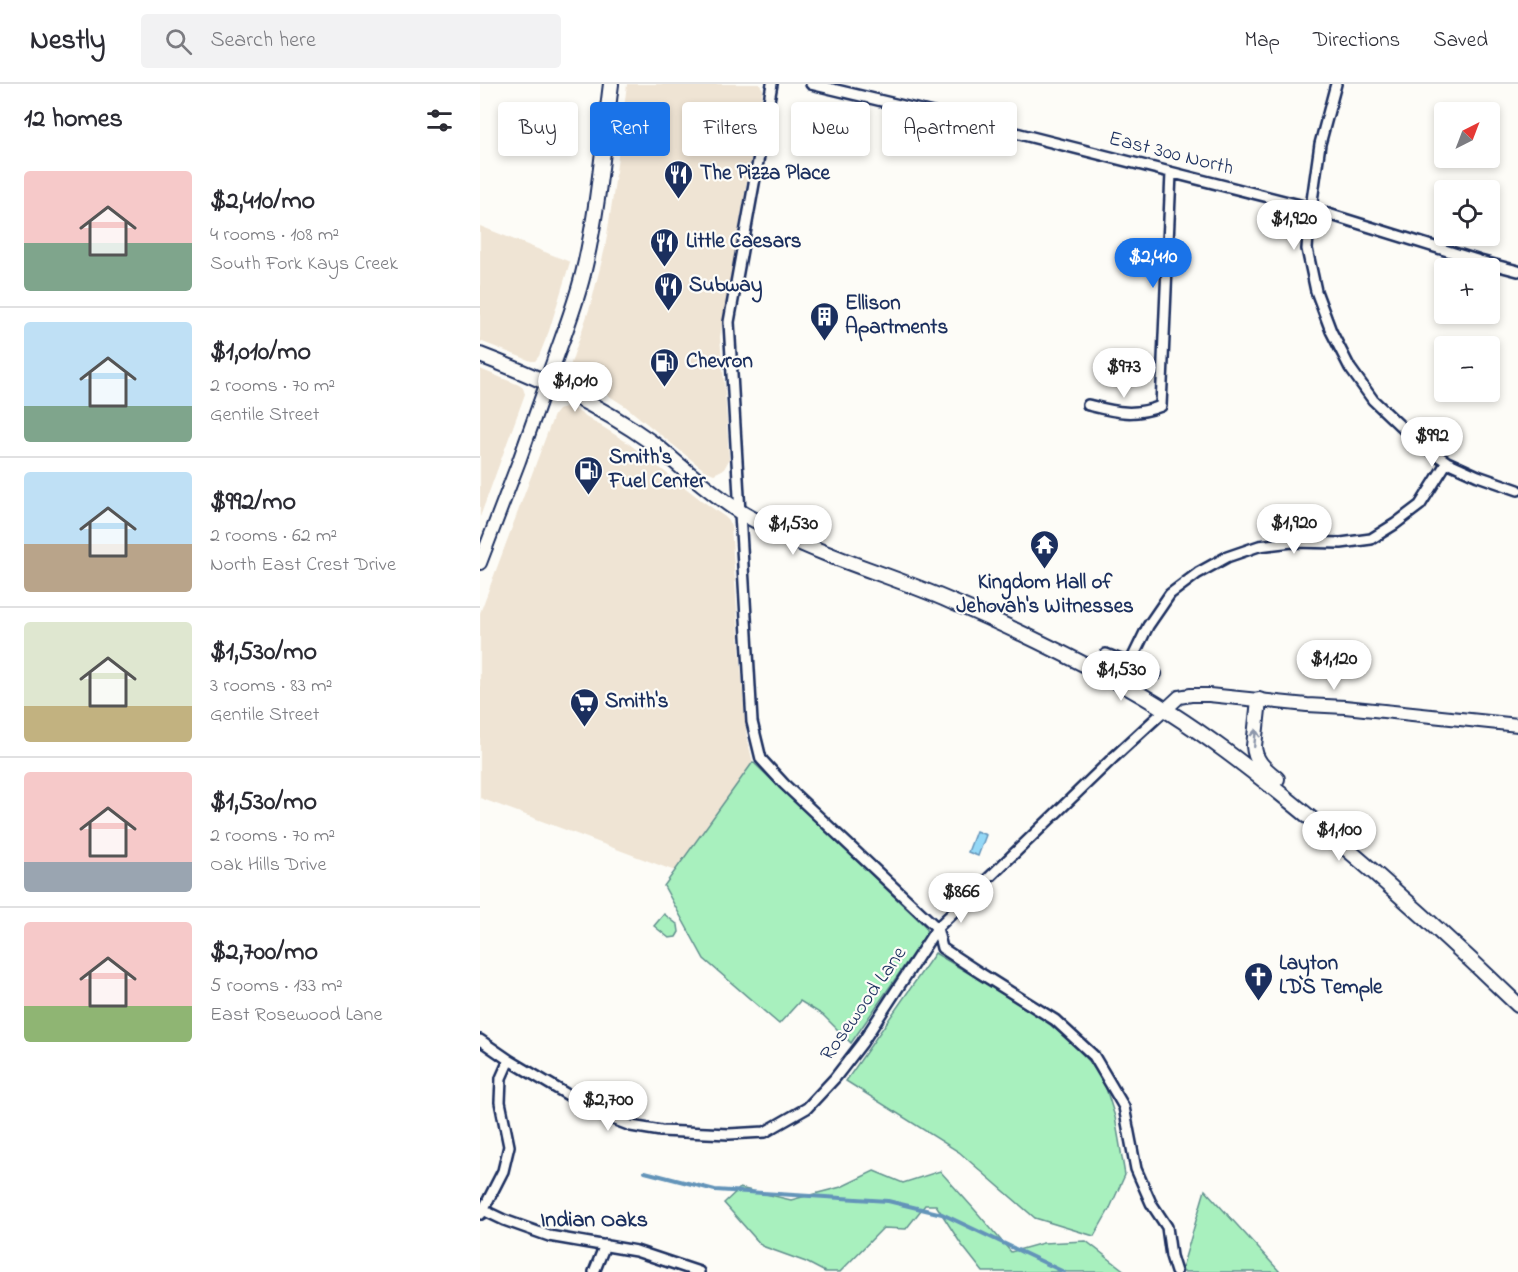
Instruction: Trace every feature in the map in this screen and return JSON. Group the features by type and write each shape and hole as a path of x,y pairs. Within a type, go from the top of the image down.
{"main road":[{"path":"547,382 579,290 589,246 611,84"},
{"path":"480,355 571,393 617,419 654,444 739,511 778,532 831,556 948,600 1006,626 1118,682 1165,710 1263,779 1326,830 1518,1005"},
{"path":"1259,700 1254,746 1256,758 1263,768 1300,799 1326,830"}],"street":[{"path":"772,84 729,322 752,722 761,759 784,784 937,928 942,948 1055,1020 1094,1056 1124,1107 1136,1169 1151,1203 1167,1227 1176,1272"},
{"name":"East 300 North","path":"811,84 1008,131 1310,208 1480,261 1518,270"},
{"path":"1336,84 1320,144 1310,208 1307,249 1316,291 1331,331 1350,368 1373,400 1414,439 1447,462 1518,490"},
{"path":"1088,405 1119,412 1146,412 1161,406 1171,173"},
{"path":"480,564 547,382"},
{"path":"1130,663 1148,626 1170,594 1198,573 1227,557 1259,546 1292,542 1341,543 1371,539 1419,505 1447,462"},
{"path":"1106,654 1156,674"},
{"path":"1165,710 1179,697 1209,695 1518,725"},
{"name":"Rosewood Lane","path":"509,1060 600,1114 632,1126 672,1132 729,1134 765,1132 807,1108 835,1078 862,1043 937,928 1165,710"},
{"path":"480,1040 509,1060 501,1078 500,1102 509,1146 503,1170 482,1213 549,1236 636,1251 699,1272"},
{"path":"594,1272 605,1245"}],"shaded area":[{"path":"627,84 759,84 763,89 761,102 682,102 682,156 751,156 720,337 729,460 724,469 714,474 704,470 625,406 576,378 571,371 571,363 591,304 605,248 618,156 670,156 670,102 625,102"},
{"path":"480,226 570,262 549,331 535,361 480,341"},
{"path":"480,369 519,385 525,394 480,517"},
{"path":"564,407 572,408 628,443 725,517 731,526 745,720 753,762 675,871 480,798 480,613 554,415"}],"green space":[{"path":"753,762 925,926 927,933 851,1043 823,1015 800,1001 779,1024 704,959 664,886"},
{"path":"664,914 678,925 679,932 676,937 669,938 654,926"},
{"path":"935,953 1035,1013 1068,1039 1090,1062 1105,1085 1115,1117 1125,1175 1094,1236 1035,1218 959,1152 846,1081"},
{"path":"874,1171 903,1183 940,1171 1011,1252 1043,1243 1086,1241 1126,1272 983,1272 961,1244 936,1205 925,1205 906,1229 883,1228 840,1272 825,1272 806,1262 762,1246 724,1203 740,1188 791,1200 841,1187"},
{"path":"1205,1190 1280,1272 1183,1272 1182,1268"}],"water":[{"path":"976,831 986,835 978,856 968,852"}],"waterway":[{"path":"645,1172 715,1190 888,1201 942,1214 1064,1272"}],"place":[{"name":"The Pizza Place","path":"679,200"},
{"name":"Little Caesars","path":"665,268"},
{"name":"Subway","path":"668,312"},
{"name":"Ellison Apartments","path":"824,342"},
{"name":"Chevron","path":"665,388"},
{"name":"Smith's Fuel Center","path":"588,496"},
{"name":"Kingdom Hall of Jehovah's Witnesses","path":"1045,570"},
{"name":"Smith's","path":"584,728"},
{"name":"Layton LDS Temple","path":"1258,1002"}],"district":[{"name":"Indian Oaks","path":"594,1221"}]}
